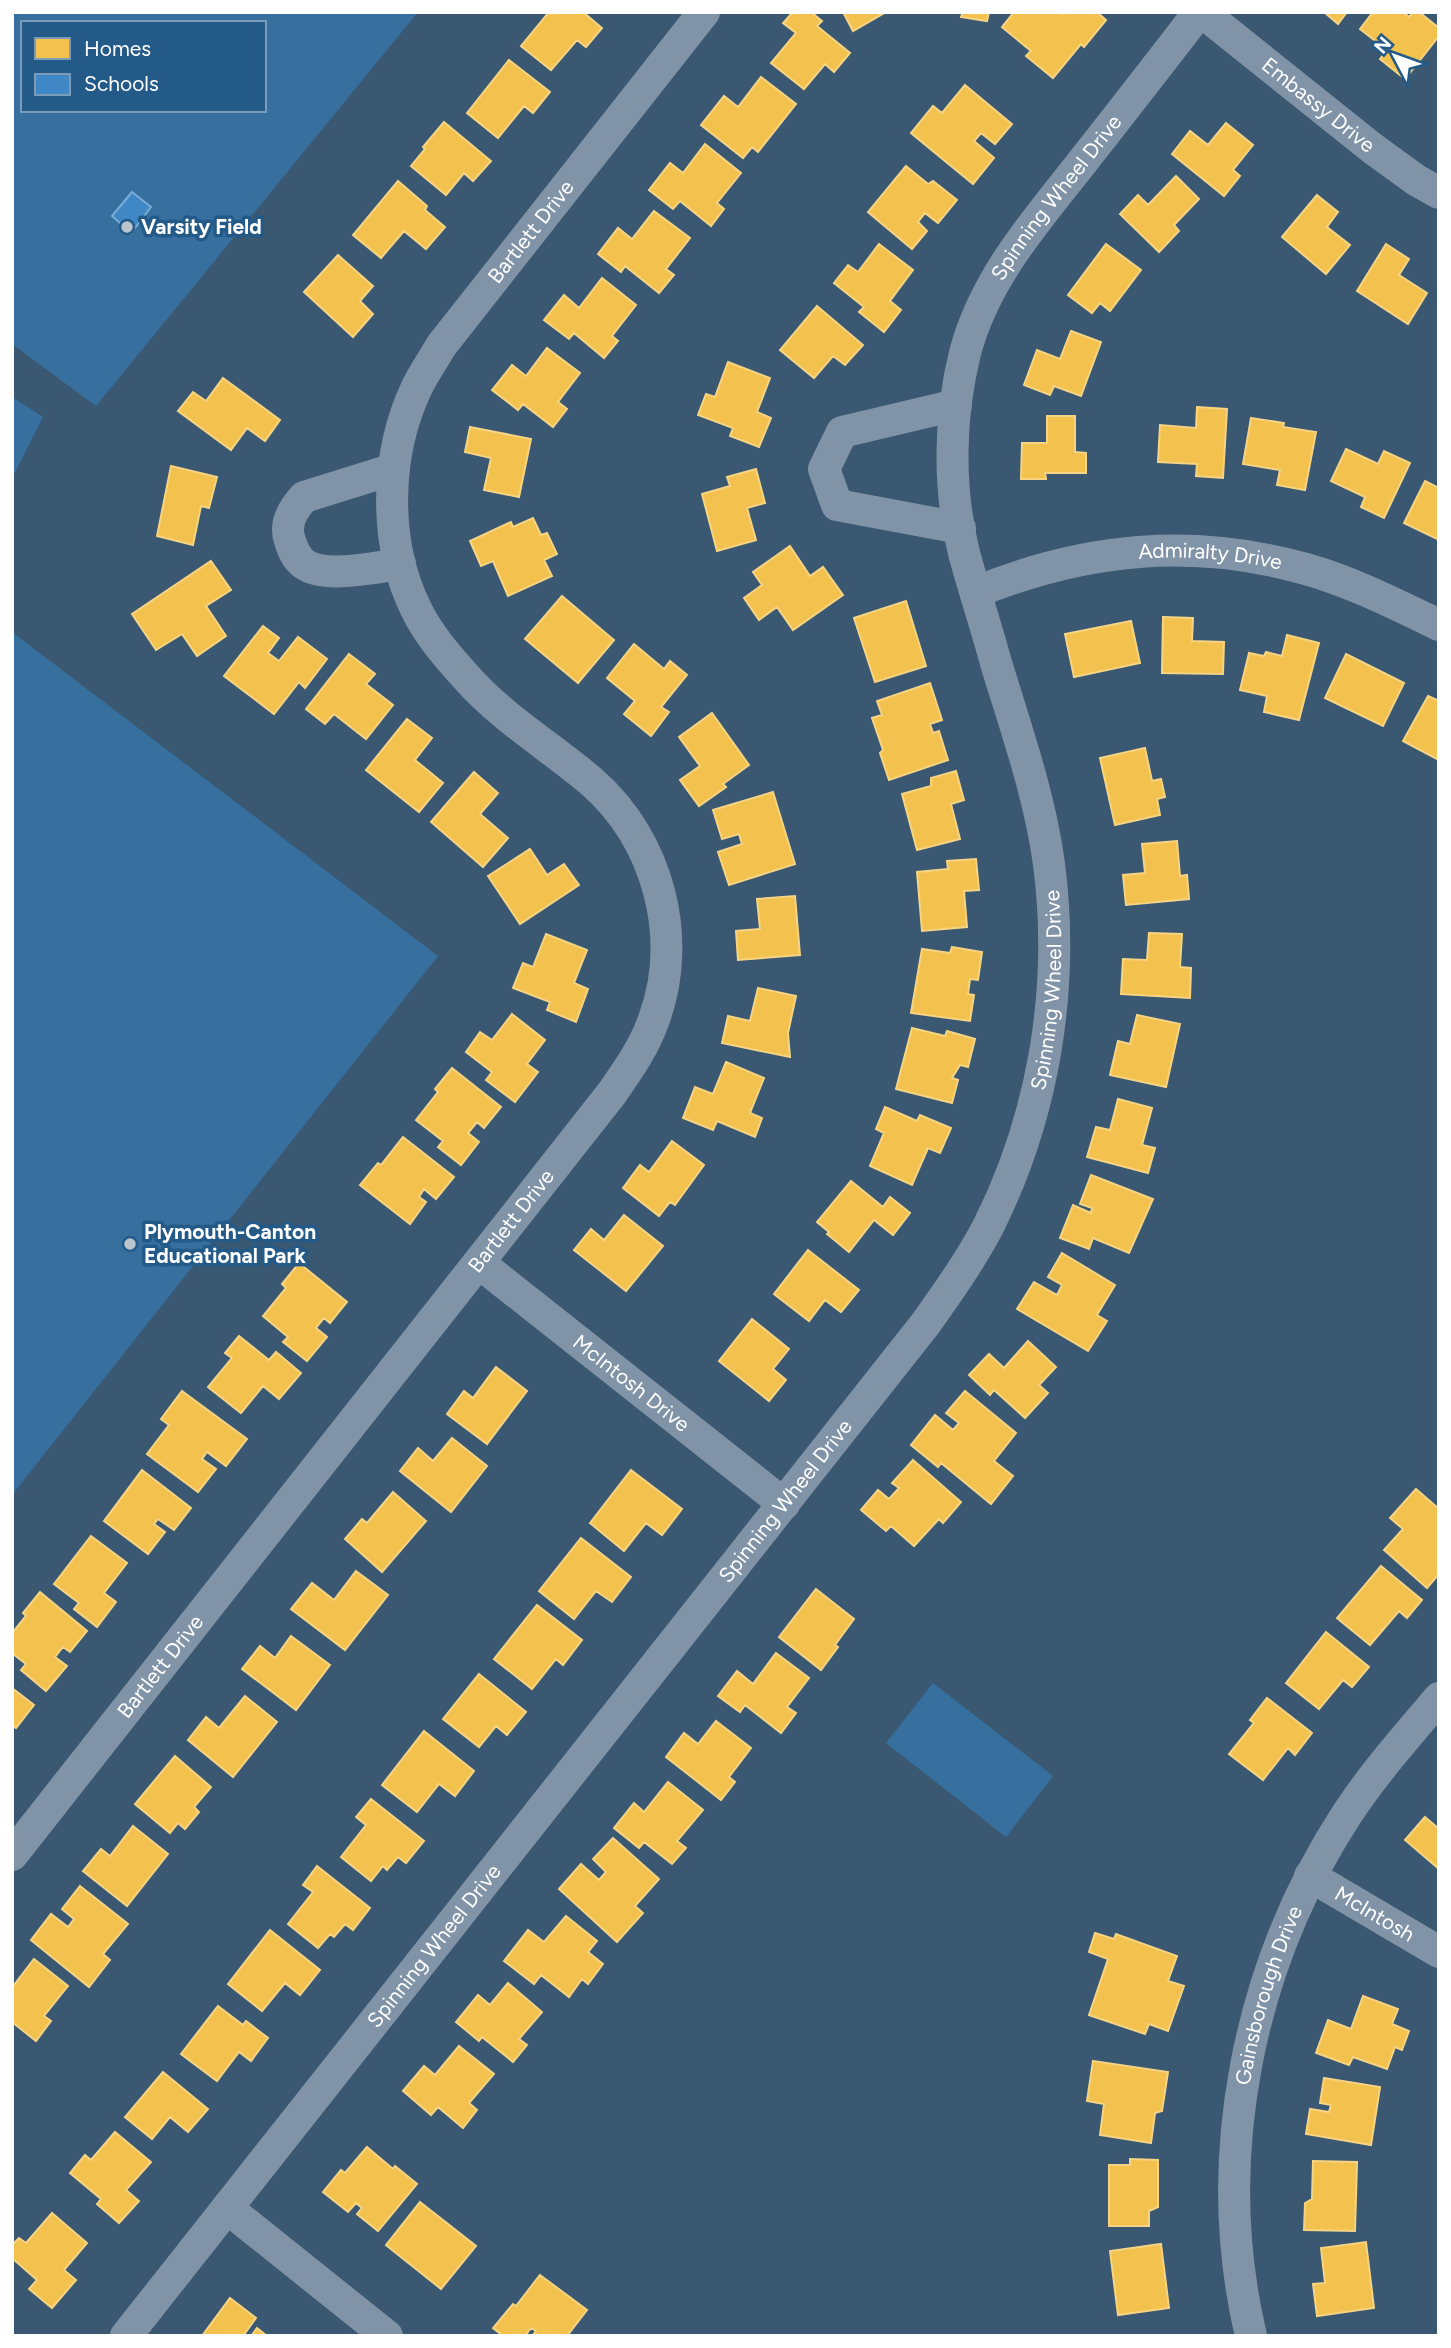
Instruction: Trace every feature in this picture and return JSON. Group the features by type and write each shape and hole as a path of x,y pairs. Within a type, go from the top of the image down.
{"street":[{"name":"Bartlett Drive","path":"12,1855 612,1093 636,1058 654,1021 662,994 667,961 666,926 660,892 642,845 623,816 594,784 467,679 430,636 415,608 400,564 393,517 394,469 402,426 417,387 441,346 704,12"},
{"name":"Embassy Drive","path":"1201,12 1372,148 1439,193"},
{"name":"Spinning Wheel Drive","path":"126,2336 926,1323 967,1264 988,1226 1012,1174 1041,1078 1051,1021 1055,963 1054,920 1049,863 1025,761 960,528 953,453 956,405 965,353 989,292 1017,245 1201,12"},
{"path":"956,405 842,432 824,469 838,505 960,528"},
{"path":"394,469 304,498 293,509 288,536 294,553 304,565 318,569 347,571 400,564"},
{"name":"Admiralty Drive","path":"976,592 1052,565 1102,555 1178,550 1217,552 1256,557 1307,569 1356,586 1439,625"},
{"name":"McIntosh Drive","path":"479,1263 784,1504"},
{"name":"Gainsborough Drive","path":"1251,2336 1238,2266 1234,2204 1243,2076 1264,1989 1279,1946 1310,1876 1347,1814 1383,1765 1439,1698"},
{"name":"McIntosh","path":"1310,1876 1439,1952"},
{"path":"227,2208 387,2336"}],"shaded area":[{"name":"Varsity Field","path":"12,12 418,12 96,406 12,344"},
{"path":"12,397 43,417 12,478"},
{"name":"Plymouth-Canton Educational Park","path":"12,632 438,956 12,1495"},
{"path":"933,1683 1053,1776 1006,1837 886,1743"}],"building: Homes":[{"path":"549,12 583,12 602,28 586,47 577,40 551,70 521,46"},
{"path":"793,12 811,12 822,21 817,26 850,53 834,72 825,64 804,89 771,63 796,33 783,23"},
{"path":"843,12 886,12 853,31"},
{"path":"963,12 989,12 987,21 961,17"},
{"path":"1014,12 1097,12 1106,20 1084,47 1081,44 1053,78 1026,56 1031,51 1002,27"},
{"path":"1324,12 1347,12 1338,24"},
{"path":"1373,12 1403,12 1409,17 1413,12 1419,12 1439,28 1439,36 1405,79 1380,59 1387,50 1360,29"},
{"path":"509,60 550,92 533,113 524,106 498,138 467,113"},
{"path":"761,77 796,104 758,152 752,147 743,158 701,125 724,96 738,107"},
{"path":"965,85 1012,124 995,144 981,133 974,141 994,158 973,184 911,133 933,106 942,113"},
{"path":"444,122 491,161 473,181 464,173 446,195 411,166"},
{"path":"1226,123 1253,145 1233,170 1240,176 1224,196 1172,154 1190,131 1208,145"},
{"path":"705,144 741,173 717,203 724,209 711,226 680,201 673,209 649,190 670,163 683,173"},
{"path":"906,166 928,184 933,181 957,200 938,223 925,213 918,222 927,231 912,249 868,212"},
{"path":"1176,176 1199,199 1174,225 1179,231 1159,252 1120,214 1138,195 1148,205"},
{"path":"398,181 427,206 425,210 445,227 426,249 404,231 381,258 353,235"},
{"path":"1317,195 1338,212 1327,227 1350,245 1326,274 1282,237"},
{"path":"654,211 690,238 666,269 674,275 659,293 625,266 621,272 598,254 618,228 632,239"},
{"path":"879,244 913,270 890,301 901,310 884,332 859,312 864,307 834,283 848,265 858,272"},
{"path":"1106,244 1141,270 1110,311 1100,303 1092,313 1068,295"},
{"path":"1386,244 1409,259 1399,275 1427,293 1408,324 1357,291"},
{"path":"338,255 373,286 360,301 373,314 353,337 304,292"},
{"path":"602,278 636,305 612,336 618,341 604,358 574,333 569,339 544,320 564,295 579,308"},
{"path":"817,306 863,345 845,365 833,356 814,378 780,350"},
{"path":"1071,331 1101,342 1081,396 1054,386 1050,395 1024,385 1037,350 1060,359"},
{"path":"547,348 580,373 558,402 567,409 553,427 523,404 518,410 492,390 512,365 526,376"},
{"path":"728,362 770,378 757,412 771,418 759,447 730,436 733,428 698,415 706,394 715,397"},
{"path":"223,378 280,420 265,441 247,428 231,450 178,411 193,392 206,401"},
{"path":"1197,407 1227,409 1223,478 1196,476 1197,464 1158,462 1160,425 1196,428"},
{"path":"1047,416 1075,416 1075,452 1086,453 1086,473 1045,473 1046,479 1021,479 1022,443 1047,443"},
{"path":"1251,418 1316,432 1305,490 1277,485 1280,470 1243,464"},
{"path":"470,427 531,439 519,497 484,490 491,458 465,452"},
{"path":"1346,449 1378,464 1384,451 1410,463 1384,518 1361,507 1365,497 1331,481"},
{"path":"171,466 217,477 209,508 201,506 193,545 157,536"},
{"path":"756,469 765,503 747,508 756,540 717,551 702,494 730,486 727,477"},
{"path":"1425,481 1439,488 1439,540 1404,523"},
{"path":"533,518 541,535 547,533 557,554 544,560 552,576 508,596 493,561 481,566 470,541 511,522 513,527"},
{"path":"790,546 810,576 823,567 843,595 793,630 777,607 759,620 744,598 762,585 753,572"},
{"path":"211,561 231,590 206,606 226,636 197,656 182,634 156,650 132,614"},
{"path":"562,596 614,640 578,683 525,639"},
{"path":"906,601 926,666 875,682 854,618"},
{"path":"1163,617 1193,618 1192,641 1224,642 1223,674 1162,673"},
{"path":"1131,621 1140,663 1074,677 1065,634"},
{"path":"263,626 279,638 268,653 279,661 298,637 327,659 305,688 299,682 274,714 224,676"},
{"path":"1287,635 1319,643 1299,720 1264,712 1267,696 1240,690 1249,653 1264,656 1266,652 1282,656"},
{"path":"634,644 664,669 670,661 687,675 661,707 669,712 651,736 624,714 635,701 607,678"},
{"path":"349,654 375,674 366,684 393,705 366,739 334,714 325,724 306,709"},
{"path":"1346,654 1404,683 1383,726 1325,698"},
{"path":"930,683 942,720 930,724 933,733 939,731 948,760 889,780 880,753 883,750 872,718 882,715 877,701"},
{"path":"1428,696 1439,701 1439,760 1403,741"},
{"path":"712,713 749,765 723,784 726,787 699,806 680,780 700,766 679,737"},
{"path":"407,719 432,738 415,760 443,783 419,812 366,770"},
{"path":"1145,748 1152,781 1161,779 1165,797 1157,799 1160,815 1115,825 1100,758"},
{"path":"956,771 964,800 951,804 960,839 917,850 902,794 931,786 931,778"},
{"path":"474,772 498,793 480,814 508,838 483,867 431,822"},
{"path":"773,792 795,864 729,885 718,852 742,844 739,834 722,839 713,810"},
{"path":"1177,841 1180,876 1187,875 1189,899 1126,905 1123,875 1145,873 1142,844"},
{"path":"530,849 547,875 564,864 579,885 520,924 488,876"},
{"path":"976,859 979,890 964,891 967,927 922,931 917,872 948,869 947,861"},
{"path":"795,896 800,955 738,960 736,931 760,929 757,899"},
{"path":"1149,933 1182,934 1180,967 1191,968 1190,998 1121,994 1123,959 1147,960"},
{"path":"546,934 587,950 574,983 588,989 576,1022 547,1010 550,1002 513,988 523,963 533,967"},
{"path":"952,947 982,952 978,980 970,979 968,994 974,995 970,1021 911,1013 922,949 950,953"},
{"path":"758,988 796,996 788,1033 790,1057 722,1043 728,1016 750,1021"},
{"path":"512,1014 545,1040 527,1064 538,1072 515,1102 486,1080 492,1072 466,1052 480,1032 492,1040"},
{"path":"1137,1015 1180,1024 1166,1087 1110,1075 1118,1041 1130,1044"},
{"path":"912,1028 945,1036 947,1031 975,1039 968,1067 960,1065 952,1078 958,1080 952,1103 896,1089"},
{"path":"726,1062 764,1078 750,1113 762,1118 755,1137 717,1121 713,1130 683,1118 695,1087 713,1094"},
{"path":"452,1068 501,1107 484,1128 477,1122 468,1133 479,1142 461,1165 438,1147 443,1141 416,1120 438,1092 435,1089"},
{"path":"1118,1099 1152,1108 1142,1145 1155,1148 1148,1173 1087,1157 1096,1127 1110,1130"},
{"path":"885,1107 917,1121 920,1115 951,1128 940,1153 928,1148 912,1185 870,1166 884,1133 876,1129"},
{"path":"403,1137 454,1177 436,1199 424,1189 419,1197 426,1202 410,1224 360,1185 378,1163 381,1165"},
{"path":"672,1141 704,1165 675,1205 670,1202 659,1216 623,1188 640,1165 649,1172"},
{"path":"1091,1175 1153,1199 1129,1253 1093,1238 1089,1249 1060,1238 1073,1205 1091,1213 1092,1208 1080,1204"},
{"path":"851,1181 883,1207 890,1197 910,1213 893,1235 874,1220 849,1252 817,1222"},
{"path":"624,1215 663,1246 626,1291 574,1250 591,1229 604,1240"},
{"path":"808,1250 859,1290 841,1312 825,1300 809,1321 774,1294"},
{"path":"1062,1253 1115,1285 1097,1315 1107,1321 1088,1351 1017,1309 1034,1282 1057,1295 1062,1285 1048,1277"},
{"path":"299,1263 347,1302 330,1323 324,1318 316,1328 327,1337 307,1361 283,1342 288,1337 263,1316 286,1288 282,1284"},
{"path":"752,1319 789,1349 773,1369 786,1380 769,1401 719,1361"},
{"path":"239,1336 269,1360 276,1352 301,1373 279,1399 263,1386 241,1413 208,1387 232,1358 225,1353"},
{"path":"1028,1341 1056,1367 1039,1385 1048,1393 1025,1418 994,1390 990,1395 969,1375 989,1354 1004,1368"},
{"path":"496,1367 527,1391 487,1444 447,1414 464,1391 473,1398"},
{"path":"182,1391 247,1439 226,1466 207,1452 202,1459 216,1469 198,1492 147,1454 169,1425 161,1419"},
{"path":"965,1391 1016,1433 994,1461 1013,1476 991,1504 941,1463 938,1467 911,1445 935,1415 953,1430 959,1423 946,1413"},
{"path":"452,1438 487,1466 451,1512 400,1471 418,1448 433,1461"},
{"path":"913,1460 961,1502 943,1523 939,1519 914,1546 891,1526 886,1531 861,1510 878,1490 889,1499 899,1488 892,1483"},
{"path":"142,1470 191,1508 174,1530 158,1519 154,1524 165,1532 148,1554 104,1521"},
{"path":"631,1470 682,1509 662,1535 646,1523 624,1551 590,1523"},
{"path":"1416,1489 1439,1509 1439,1574 1427,1588 1384,1550 1403,1529 1390,1518"},
{"path":"393,1492 426,1521 382,1572 345,1539 362,1519 367,1523"},
{"path":"91,1536 127,1563 104,1593 116,1602 97,1627 74,1609 79,1603 54,1584"},
{"path":"581,1538 631,1577 612,1602 596,1591 574,1619 539,1591"},
{"path":"1381,1566 1422,1600 1407,1618 1399,1611 1370,1645 1337,1618"},
{"path":"356,1571 388,1595 345,1650 291,1609 312,1583 334,1600"},
{"path":"816,1589 854,1619 821,1670 779,1637"},
{"path":"40,1592 87,1631 70,1652 63,1647 55,1657 67,1666 46,1691 21,1670 26,1664 12,1653 12,1633 26,1616 23,1613"},
{"path":"537,1605 582,1640 563,1665 556,1659 532,1689 494,1659"},
{"path":"1326,1632 1369,1667 1352,1687 1343,1680 1319,1709 1286,1683"},
{"path":"291,1636 330,1665 296,1710 242,1669 260,1646 275,1658"},
{"path":"776,1653 809,1678 787,1707 796,1713 781,1733 745,1705 740,1712 718,1696 737,1671 753,1684"},
{"path":"479,1674 526,1712 507,1735 496,1726 479,1747 443,1719"},
{"path":"12,1688 34,1705 16,1728 12,1725"},
{"path":"245,1696 277,1722 233,1777 188,1740 206,1717 219,1728"},
{"path":"1267,1698 1312,1733 1295,1755 1288,1748 1263,1780 1229,1754 1254,1723 1250,1720"},
{"path":"716,1721 751,1748 729,1777 735,1782 721,1800 666,1757 684,1733 698,1744"},
{"path":"424,1731 474,1771 455,1796 439,1784 417,1812 382,1785"},
{"path":"175,1756 211,1787 194,1807 199,1812 185,1829 178,1823 170,1833 135,1804"},
{"path":"668,1782 703,1810 677,1841 686,1848 672,1864 644,1842 639,1848 614,1828 634,1803 644,1812"},
{"path":"371,1799 424,1841 406,1863 398,1857 387,1870 383,1866 371,1881 341,1857 366,1825 356,1817"},
{"path":"1425,1817 1439,1829 1439,1869 1405,1840"},
{"path":"133,1826 168,1854 127,1906 83,1871 101,1849 110,1856"},
{"path":"613,1838 659,1879 635,1906 643,1913 617,1942 559,1889 581,1864 599,1880 606,1872 593,1859"},
{"path":"317,1866 370,1908 353,1930 345,1924 334,1937 330,1934 318,1948 288,1924 313,1892 303,1885"},
{"path":"80,1886 128,1924 103,1954 110,1960 89,1987 31,1940 51,1914 68,1927 74,1919 62,1909"},
{"path":"566,1916 597,1941 588,1952 603,1964 588,1984 582,1979 569,1997 541,1975 534,1984 504,1961 528,1930 544,1942"},
{"path":"270,1930 320,1970 300,1995 285,1983 262,2011 228,1984"},
{"path":"1095,1933 1114,1939 1116,1934 1177,1956 1168,1981 1184,1986 1168,2031 1149,2024 1145,2034 1089,2015 1108,1959 1089,1952"},
{"path":"34,1959 68,1986 44,2016 51,2021 36,2041 12,2022 12,1984 14,1985"},
{"path":"508,1983 542,2012 519,2039 527,2045 513,2062 482,2037 479,2041 456,2022 478,1995 490,2005"},
{"path":"1363,1996 1398,2009 1392,2024 1409,2031 1402,2050 1395,2047 1387,2069 1353,2057 1349,2065 1316,2053 1328,2020 1351,2029"},
{"path":"218,2006 243,2025 246,2021 268,2038 251,2061 239,2052 217,2081 181,2054"},
{"path":"459,2046 494,2074 469,2103 477,2110 463,2128 438,2107 431,2115 403,2091 424,2066 435,2075"},
{"path":"1093,2061 1168,2072 1162,2111 1155,2113 1151,2143 1100,2135 1104,2104 1087,2101"},
{"path":"163,2072 208,2109 188,2132 170,2117 152,2139 125,2117"},
{"path":"1324,2078 1380,2087 1371,2145 1306,2134 1310,2109 1329,2112 1331,2105 1320,2103"},
{"path":"115,2132 151,2162 126,2190 139,2201 119,2223 97,2204 101,2199 70,2173 85,2155 91,2160"},
{"path":"367,2147 393,2169 395,2166 417,2184 378,2231 357,2214 362,2208 356,2203 348,2212 323,2192 341,2170 345,2173"},
{"path":"1130,2159 1158,2160 1158,2207 1149,2211 1149,2226 1109,2226 1109,2165 1130,2165"},
{"path":"1313,2161 1357,2162 1355,2231 1304,2230 1305,2203 1312,2199"},
{"path":"420,2202 476,2246 441,2289 386,2245"},
{"path":"52,2213 87,2243 64,2270 76,2280 52,2308 29,2289 37,2280 12,2258 12,2245 19,2238 26,2243"},
{"path":"1366,2242 1374,2308 1317,2316 1313,2284 1325,2283 1321,2248"},
{"path":"1161,2244 1169,2308 1118,2315 1110,2251"},
{"path":"540,2275 587,2310 567,2336 532,2336 536,2331 531,2328 525,2336 503,2336 493,2328 513,2304 516,2306"},
{"path":"230,2298 256,2318 243,2336 202,2336"},
{"path":"257,2328 267,2336 251,2336"}],"building: Schools":[{"path":"132,192 151,207 131,233 112,216"}],"place":[{"name":"Varsity Field","path":"127,227"},
{"name":"Plymouth-Canton Educational Park","path":"130,1244"}]}
